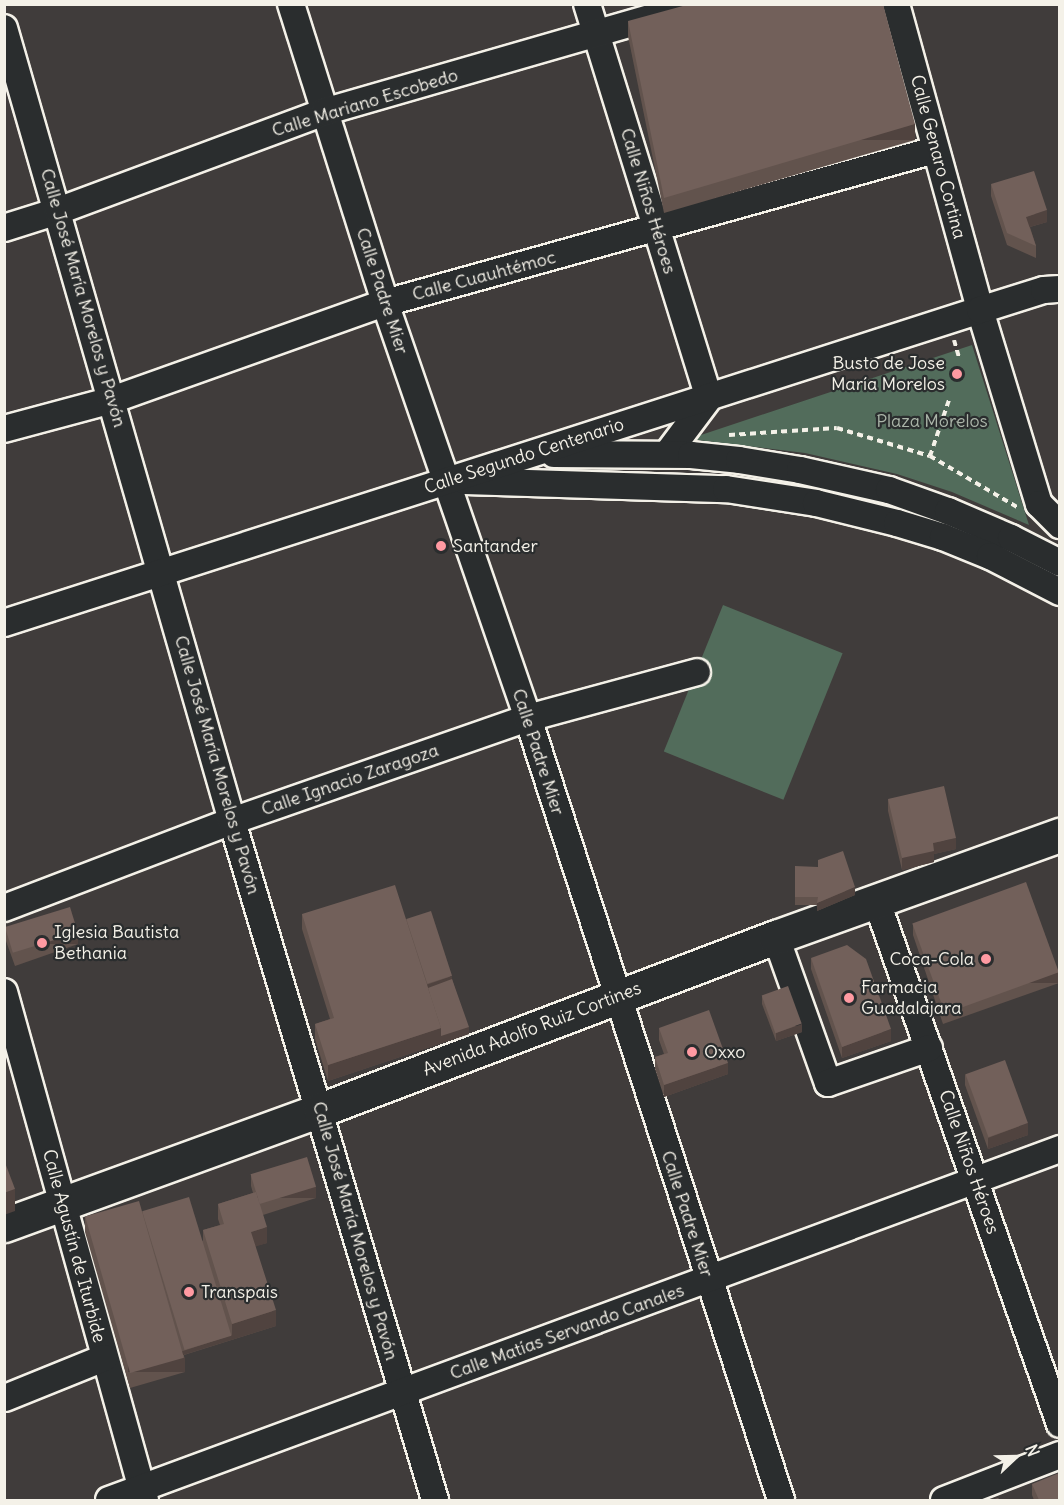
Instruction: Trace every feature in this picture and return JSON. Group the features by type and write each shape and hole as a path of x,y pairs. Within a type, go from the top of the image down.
{"main road":[{"name":"Avenida Adolfo Ruiz Cortines","path":"4,1225 320,1110 616,996 1059,835"}],"street":[{"name":"Calle Padre Mier","path":"291,4 386,303 528,718 616,996 781,1500"},
{"name":"Calle Niños Héroes","path":"587,4 709,398"},
{"name":"Calle Mariano Escobedo","path":"4,228 58,211 324,112 697,4"},
{"name":"Calle Genaro Cortina","path":"896,4 980,310 1039,504 1059,525"},
{"name":"Calle José María Morelos y Pavón","path":"4,28 232,820 435,1500"},
{"name":"Calle Cuauhtémoc","path":"4,429 112,400 386,303 935,150"},
{"name":"Calle Segundo Centenario","path":"4,623 1054,286"},
{"path":"667,454 709,398"},
{"path":"530,454 667,454 749,461 889,490 990,529 1059,563"},
{"path":"446,480 726,489 816,503 943,537 990,556 1059,592"},
{"path":"882,519 889,490"},
{"name":"Calle Ignacio Zaragoza","path":"4,908 232,820 528,718 697,672"},
{"name":"Calle Niños Héroes","path":"877,902 1059,1424"},
{"path":"776,937 828,1083 929,1048"},
{"name":"Calle Agustín de Iturbide","path":"4,992 143,1495"},
{"name":"Calle Matías Servando Canales","path":"109,1500 143,1495 402,1393 1059,1149"},
{"path":"5,1398 104,1358"},
{"path":"944,1500 1059,1455"}],"path":[{"path":"930,456 949,400"},
{"path":"719,436 837,428 930,456 1017,507"}],"green space":[{"name":"Plaza Morelos","path":"972,345 1029,525 952,492 897,474 805,453 689,439"},
{"path":"723,605 843,653 783,800 664,751"}],"building":[{"path":"690,4 883,4 915,124 664,198 628,21"},
{"path":"1034,171 1047,210 1026,217 1036,246 1007,233 991,184"},
{"path":"944,786 956,838 933,843 934,851 902,858 888,799"},
{"path":"843,851 855,887 817,903 818,897 795,897 795,866 818,867 818,860"},
{"name":"Coca-Cola","path":"1026,882 1059,972 945,1014 912,923"},
{"path":"395,885 441,1028 328,1065 315,1024 334,1018 302,914"},
{"path":"70,907 78,933 13,953 5,927"},
{"path":"431,911 452,976 427,984 406,919"},
{"name":"Farmacia Guadalajara","path":"847,945 866,959 891,1029 842,1047 811,958"},
{"path":"452,979 469,1027 441,1036 441,1028 428,988"},
{"path":"788,986 802,1024 775,1033 762,996"},
{"name":"Oxxo","path":"709,1010 728,1063 664,1085 655,1057 668,1053 659,1028"},
{"path":"1005,1060 1028,1123 988,1137 966,1074"},
{"path":"307,1157 316,1187 260,1204 251,1174"},
{"path":"4,1160 15,1189 4,1193"},
{"path":"256,1192 267,1227 251,1232 276,1310 232,1324 203,1230 224,1224 218,1204"},
{"name":"Transpais","path":"189,1197 231,1336 185,1350 142,1211"},
{"path":"139,1201 184,1358 130,1373 85,1216"},
{"path":"1059,1473 1059,1500 1039,1500 1032,1484"}],"place":[{"name":"Busto de Jose María Morelos","path":"957,374"},
{"name":"Santander","path":"441,546"},
{"name":"Iglesia Bautista Bethania","path":"42,943"},
{"name":"Coca-Cola","path":"986,959"},
{"name":"Farmacia Guadalajara","path":"849,998"},
{"name":"Oxxo","path":"692,1052"},
{"name":"Transpais","path":"189,1292"}]}
